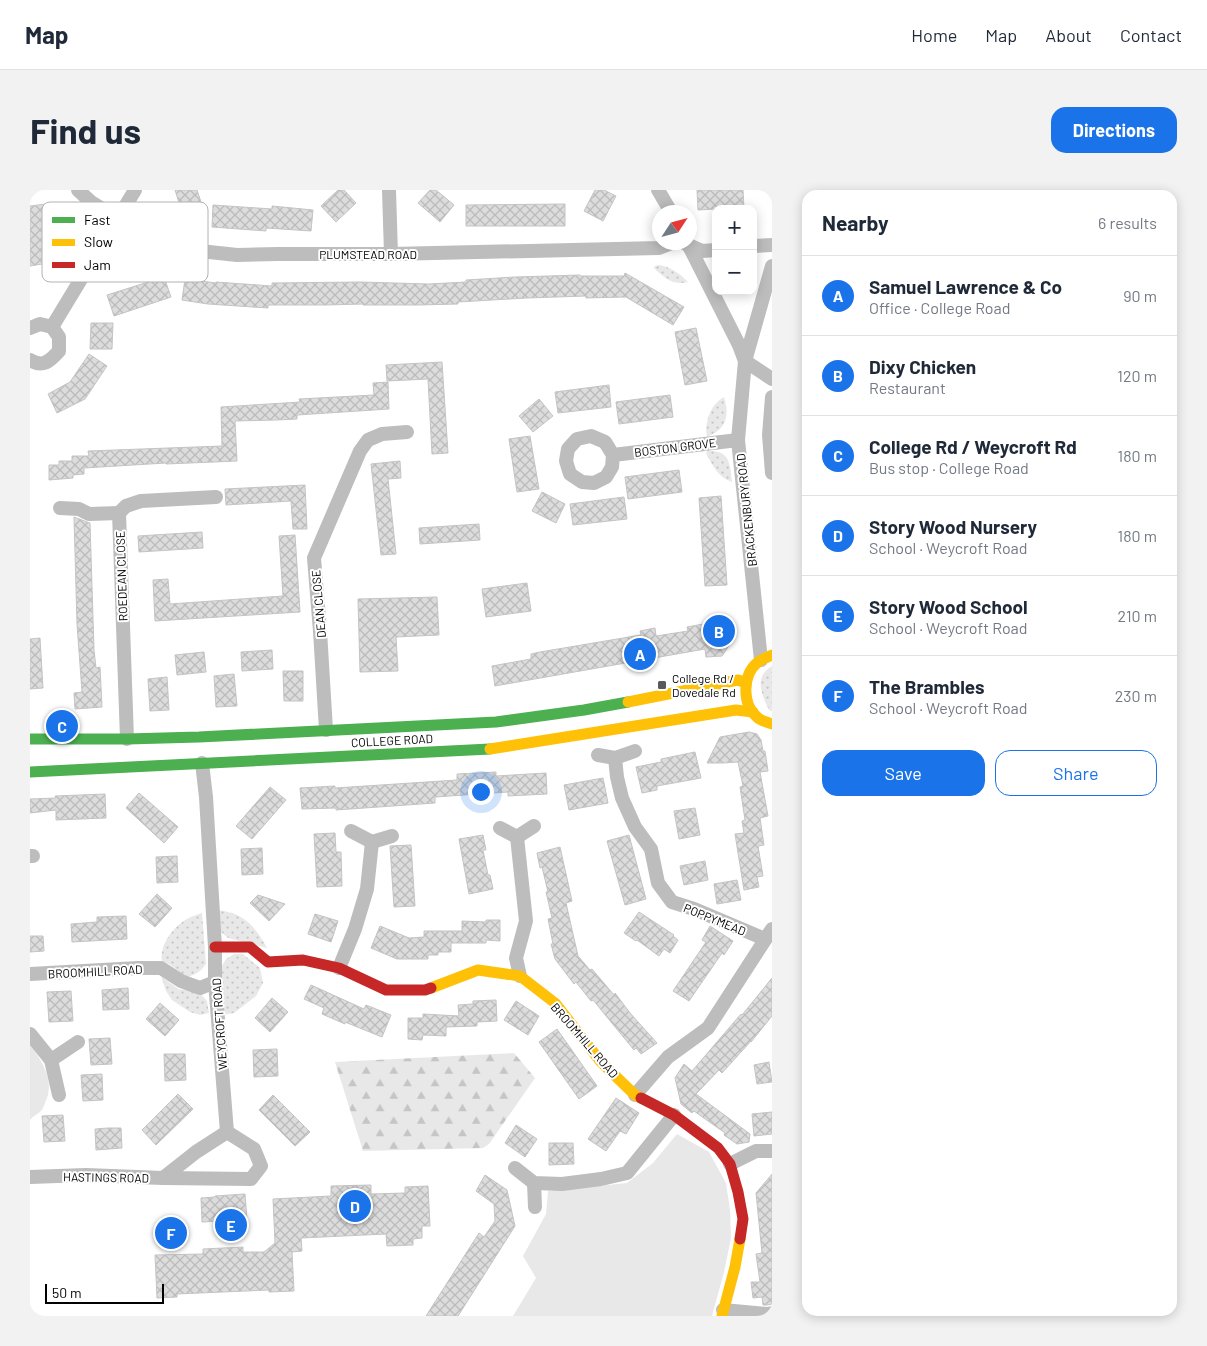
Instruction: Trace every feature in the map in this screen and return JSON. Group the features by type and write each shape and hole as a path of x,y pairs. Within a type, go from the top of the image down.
{"main road":[{"path":"766,657 754,665 746,683 746,692 753,712 758,718 770,724"},
{"name":"COLLEGE ROAD","path":"30,740 127,739 496,722 584,710 738,680 746,683"},
{"name":"COLLEGE ROAD","path":"30,772 496,749 736,710 753,712"},
{"name":"BROOMHILL ROAD","path":"215,947 250,947 268,962 303,960 339,968 386,990 425,990 478,970 520,976 555,1003 600,1062 636,1096 674,1115 718,1148 730,1164"},
{"path":"722,1313 735,1267 743,1219 730,1164"}],"street":[{"name":"PLUMSTEAD ROAD","path":"78,190 91,202"},
{"path":"129,202 136,190"},
{"path":"389,190 392,254"},
{"path":"658,190 667,205"},
{"path":"757,246 772,245"},
{"name":"PLUMSTEAD ROAD","path":"208,252 237,256 652,248"},
{"path":"697,248 702,251 712,250"},
{"name":"BRACKENBURY ROAD","path":"690,250 739,345 745,361"},
{"name":"BRACKENBURY ROAD","path":"766,657 738,440 745,361 772,266"},
{"path":"52,328 80,282"},
{"path":"30,328 40,324 52,328 59,337 59,351 50,361 43,363 30,360"},
{"path":"745,361 772,379"},
{"path":"772,397 770,435 772,473"},
{"name":"DEAN CLOSE","path":"326,730 314,558 356,460 368,440 382,434 407,432"},
{"name":"BOSTON GROVE","path":"612,455 738,440"},
{"name":"ROEDEAN CLOSE","path":"127,739 119,513 126,506 141,500 216,497"},
{"path":"60,508 79,509 89,514 119,513"},
{"path":"598,755 615,758 636,751"},
{"name":"POPPYMEAD","path":"615,758 622,798 635,827 651,850 658,883 672,902 769,934"},
{"name":"WEYCROFT ROAD","path":"202,763 206,797 215,947 215,982 227,1132"},
{"path":"517,837 534,826"},
{"path":"500,828 517,837"},
{"path":"351,831 372,842 392,836"},
{"path":"517,837 526,921 516,958 520,976"},
{"path":"339,968 355,929 367,889 372,842"},
{"path":"636,1096 668,1057 708,1028 769,934"},
{"name":"BROOMHILL ROAD","path":"30,974 161,968 181,981 200,988 215,982"},
{"path":"30,1034 51,1060 59,1095"},
{"path":"51,1060 78,1042"},
{"path":"515,1168 534,1183 562,1184 601,1179 627,1173 674,1115"},
{"path":"164,1178 251,1179 261,1166 254,1149 227,1132"},
{"name":"HASTINGS ROAD","path":"30,1177 86,1175 164,1178 196,1152 227,1132"},
{"path":"730,1164 756,1152 772,1150"},
{"path":"534,1183 535,1207"},
{"path":"722,1313 772,1313"}],"green space":[{"path":"659,265 675,271 688,282 678,283 670,280 654,268"},
{"path":"724,397 727,411 725,422 719,430 707,437 707,425 712,409"},
{"path":"707,451 715,451 724,455 729,464 732,482 716,471 706,453"},
{"path":"772,666 772,711 769,710 766,704 761,681 766,670"},
{"path":"217,910 234,914 247,921 258,933 267,948 228,938 221,932"},
{"path":"202,913 206,964 198,973 186,977 162,961 163,949 168,937 177,926 189,918"},
{"path":"234,954 243,954 260,968 263,983 256,996 234,1013 222,1015 222,966 226,959"},
{"path":"161,976 178,989 199,992 207,1001 209,1013 200,1015 190,1012 172,1000 166,991"},
{"path":"30,1045 43,1065 49,1087 42,1110 30,1120"},
{"path":"514,1053 535,1078 489,1144 483,1148 363,1151 335,1062"},
{"path":"677,1134 709,1152 726,1183 730,1210 731,1238 712,1316 513,1316 536,1278 523,1256 546,1214 548,1191 627,1183 653,1163"}],"building":[{"path":"175,190 197,190 201,202 179,202"},
{"path":"338,190 344,190 356,203 336,222 321,206"},
{"path":"430,190 436,190 454,205 440,222 418,203"},
{"path":"595,190 604,190 616,196 603,221 584,211"},
{"path":"697,190 743,190 744,205 712,205 712,209 698,210"},
{"path":"42,204 42,264 30,266 30,206"},
{"path":"565,204 565,226 466,226 466,205"},
{"path":"213,205 272,209 272,206 313,210 311,231 266,228 266,231 212,227"},
{"path":"625,273 684,307 673,325 626,297 527,298 458,302 458,304 418,305 268,305 268,308 208,304 182,300 185,282 272,286 272,283 360,282 429,284 515,277 624,276"},
{"path":"148,282 166,282 171,297 114,316 107,295"},
{"path":"91,323 113,323 112,349 90,349"},
{"path":"696,328 707,381 685,385 675,332"},
{"path":"89,354 107,366 85,399 57,413 48,394 70,382"},
{"path":"442,362 448,453 432,454 428,379 387,381 386,365"},
{"path":"388,382 389,409 297,415 297,419 235,421 237,461 84,468 84,474 73,475 73,478 49,480 49,465 59,465 59,461 72,461 72,456 89,456 88,451 222,446 221,407 300,402 299,399 374,395 373,383"},
{"path":"609,385 611,407 558,413 555,392"},
{"path":"670,395 673,417 619,424 616,402"},
{"path":"539,399 553,416 533,432 519,416"},
{"path":"530,436 539,489 517,492 509,439"},
{"path":"400,461 401,478 388,479 396,554 381,555 371,464"},
{"path":"679,470 682,492 628,499 625,477"},
{"path":"305,485 307,529 293,529 291,501 226,505 225,489"},
{"path":"542,492 565,504 556,523 532,511"},
{"path":"721,496 727,585 705,586 699,498"},
{"path":"624,497 627,519 573,525 570,504"},
{"path":"74,517 90,523 94,650 96,668 100,667 102,707 75,709 74,693 82,692 77,624"},
{"path":"479,524 480,540 420,544 419,528"},
{"path":"202,532 203,548 139,552 138,536"},
{"path":"295,535 300,612 155,621 153,580 168,579 170,604 283,596 279,536"},
{"path":"527,583 531,611 486,617 482,589"},
{"path":"437,597 439,635 396,637 398,671 360,672 358,599"},
{"path":"727,616 730,644 722,656 706,657 705,649 495,686 492,666 531,659 531,654 641,635 640,631 655,628 656,636 688,631 687,627 709,623 708,619"},
{"path":"40,638 43,688 30,689 30,639"},
{"path":"272,650 273,669 242,671 241,652"},
{"path":"204,652 206,672 177,675 175,655"},
{"path":"283,671 303,671 303,701 284,701"},
{"path":"234,674 237,706 216,707 214,676"},
{"path":"167,677 169,710 150,711 148,679"},
{"path":"749,732 757,734 761,740 763,751 765,751 768,771 760,772 768,816 760,818 764,845 758,846 763,876 757,877 759,887 744,890 735,834 744,833 742,821 745,820 740,787 743,786 738,762 707,763 720,737"},
{"path":"695,752 701,778 657,786 657,790 642,793 636,767 661,762 661,759"},
{"path":"496,772 496,776 546,773 547,794 508,796 508,792 435,797 435,803 336,810 336,808 302,809 300,788 335,786 335,788 457,780 457,774"},
{"path":"603,778 608,803 569,810 564,785"},
{"path":"270,787 286,800 252,839 236,826"},
{"path":"139,793 178,827 164,843 126,808"},
{"path":"105,794 106,818 56,820 56,810 30,813 30,799"},
{"path":"695,808 700,835 679,839 674,811"},
{"path":"335,833 336,852 341,852 342,886 317,887 314,834"},
{"path":"483,835 486,850 483,850 493,889 469,894 459,839"},
{"path":"629,835 646,899 625,905 607,841"},
{"path":"411,845 415,906 394,907 390,846"},
{"path":"560,847 572,901 566,903 578,956 614,995 615,993 657,1043 641,1054 636,1048 634,1050 576,982 574,984 555,959 548,919 552,918 546,892 548,892 537,853"},
{"path":"262,848 263,874 242,875 241,849"},
{"path":"177,856 178,882 157,883 156,857"},
{"path":"705,861 708,880 684,885 680,866"},
{"path":"737,880 741,900 717,904 714,884"},
{"path":"157,894 172,908 155,927 139,914"},
{"path":"258,895 285,904 269,921 250,903"},
{"path":"639,912 674,935 678,940 670,953 664,949 659,956 624,933"},
{"path":"315,914 338,921 331,942 308,934"},
{"path":"126,916 127,939 72,942 71,924 97,922 97,917"},
{"path":"486,920 500,920 500,941 486,940 486,943 451,943 451,952 438,952 438,955 428,955 428,959 397,959 371,948 380,926 409,938 424,937 424,931 462,931 462,921 486,922"},
{"path":"710,926 733,941 724,955 722,953 689,1001 673,991 706,942 702,940"},
{"path":"30,936 43,936 44,951 30,952"},
{"path":"772,978 772,1016 722,1073 719,1070 696,1094 750,1134 749,1142 737,1144 724,1135 725,1133 681,1104 675,1078 684,1064 692,1071"},
{"path":"311,985 364,1009 366,1005 391,1015 382,1037 322,1014 324,1008 304,999"},
{"path":"128,988 129,1009 103,1010 102,990"},
{"path":"71,991 73,1021 49,1022 47,992"},
{"path":"272,998 288,1012 270,1032 255,1018"},
{"path":"496,1000 497,1021 477,1022 477,1026 446,1027 446,1036 423,1035 422,1040 408,1039 408,1018 423,1018 423,1014 459,1016 458,1005 473,1004 473,1001"},
{"path":"516,1001 539,1016 528,1035 504,1020"},
{"path":"160,1003 179,1020 165,1036 146,1019"},
{"path":"557,1029 597,1086 579,1099 539,1042"},
{"path":"110,1038 112,1064 91,1065 89,1039"},
{"path":"277,1049 278,1076 254,1077 253,1050"},
{"path":"164,1054 185,1054 186,1080 165,1081"},
{"path":"769,1062 772,1082 757,1084 754,1065"},
{"path":"102,1074 103,1100 83,1101 81,1075"},
{"path":"178,1094 193,1109 156,1145 142,1130"},
{"path":"273,1095 310,1132 295,1146 259,1110"},
{"path":"616,1098 639,1113 626,1134 620,1131 606,1151 588,1139"},
{"path":"772,1112 772,1134 754,1136 752,1114"},
{"path":"63,1115 65,1141 44,1142 42,1116"},
{"path":"516,1125 537,1139 525,1157 505,1143"},
{"path":"121,1128 122,1148 96,1150 95,1129"},
{"path":"549,1143 573,1143 574,1164 549,1165"},
{"path":"772,1174 772,1304 763,1305 762,1297 753,1298 751,1282 760,1282 756,1254 762,1253 756,1193"},
{"path":"485,1175 507,1190 515,1226 458,1316 426,1316 479,1233 484,1237 495,1221 494,1204 476,1191"},
{"path":"371,1185 371,1194 405,1193 405,1187 428,1186 430,1226 422,1226 422,1238 413,1239 413,1245 387,1246 386,1234 301,1238 302,1251 292,1252 294,1291 269,1292 269,1290 177,1294 177,1297 157,1298 155,1255 203,1254 203,1249 243,1247 243,1252 264,1252 275,1243 273,1199 331,1196 331,1186"},
{"path":"245,1194 247,1220 202,1222 201,1198"}],"traffic: fast":[{"path":"30,739 199,737 496,722 628,702"},
{"path":"30,772 490,749"}],"traffic: slow":[{"path":"772,655 760,661 753,668 749,674 746,689 752,711 760,720 772,724"},
{"path":"628,702 738,680 746,683"},
{"path":"490,749 736,710 753,712"},
{"path":"431,988 478,970 520,976 555,1003 601,1062 635,1095 641,1098"},
{"path":"722,1316 735,1267 740,1239"}],"traffic: jam":[{"path":"215,947 250,947 268,962 303,960 339,968 386,990 425,990 431,988"},
{"path":"641,1098 674,1115 718,1148 730,1164 743,1219 740,1239"}],"place":[{"name":"Dixy Chicken","path":"719,631"},
{"name":"Samuel Lawrence & Co","path":"640,654"},
{"name":"College Rd / Dovedale Rd","path":"662,685"},
{"name":"College Rd / Weycroft Rd","path":"62,726"},
{"name":"Story Wood Nursery","path":"355,1206"},
{"name":"Story Wood School","path":"231,1225"},
{"name":"The Brambles","path":"171,1233"}]}
